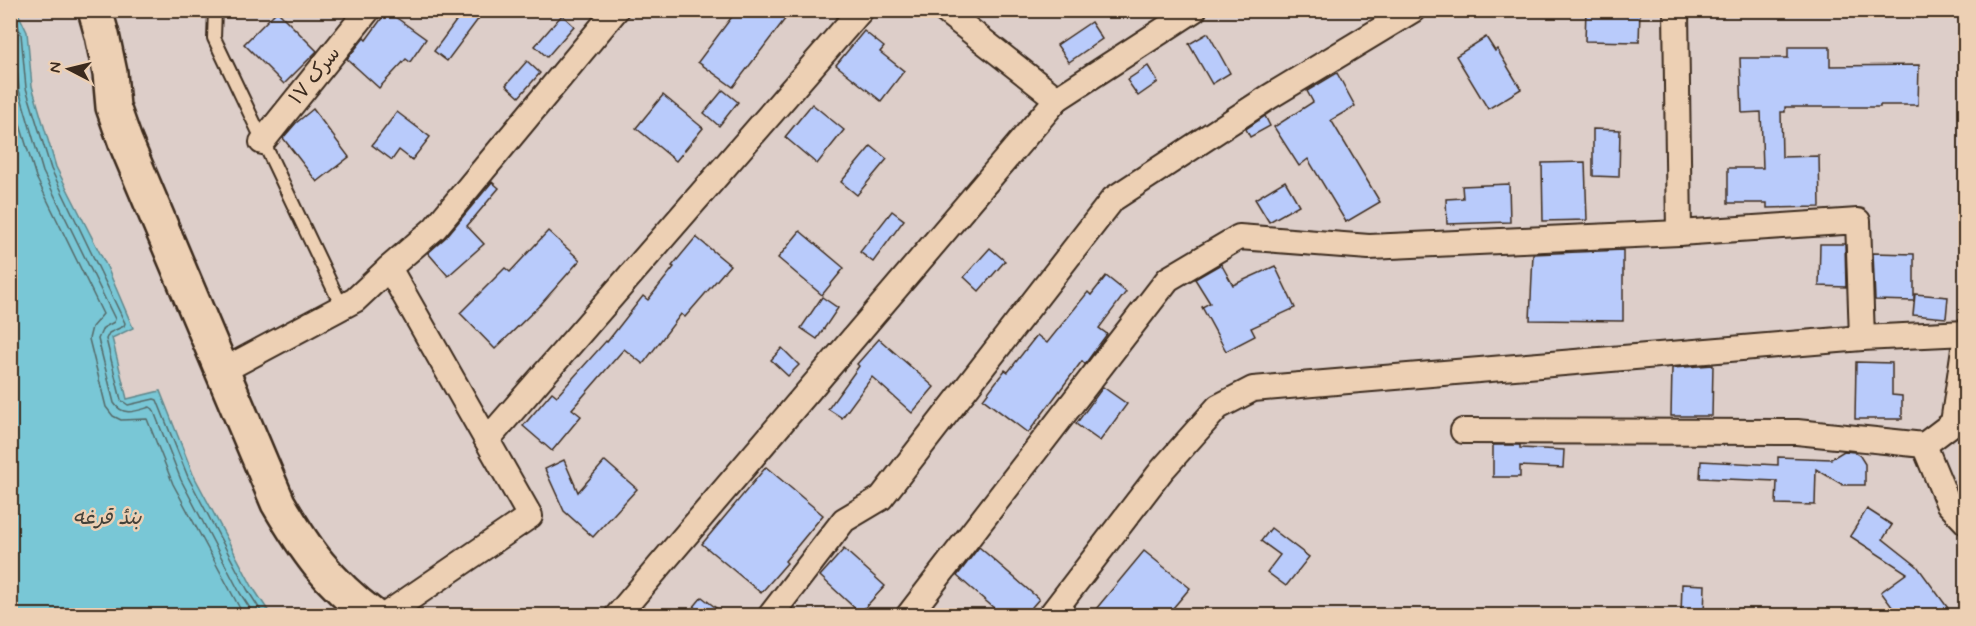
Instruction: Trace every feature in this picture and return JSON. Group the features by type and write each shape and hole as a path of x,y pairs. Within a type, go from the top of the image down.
{"main road":[{"path":"95,10 110,73 113,107 278,503 302,545 322,570 351,599 373,615"}],"street":[{"name":"سرک ۱۷","path":"262,142 368,10"},
{"path":"222,371 355,300 435,228 616,10"},
{"path":"487,440 861,10"},
{"path":"944,10 1056,99"},
{"path":"617,615 1056,99 1194,10"},
{"path":"770,615 844,520 881,498 1113,199 1269,97 1413,10"},
{"path":"1676,10 1680,233"},
{"path":"908,615 1168,279 1239,237 1369,247 1680,233 1858,221 1862,338"},
{"path":"384,615 530,516 389,268"},
{"path":"1050,615 1162,470 1218,407 1253,390 1862,338 1965,334 1953,423 1924,445 1797,432 1463,431"},
{"path":"1924,445 1948,503 1965,522"}],"lane":[{"path":"215,10 214,38 342,307"}],"water":[{"name":"بندٔ قرغه","path":"10,11 17,11 27,32 32,86 56,167 107,267 133,328 112,338 127,399 160,391 193,474 252,586 271,615 11,615"}],"building":[{"path":"464,10 485,10 447,61 434,51"},
{"path":"737,10 792,10 733,87 698,62"},
{"path":"1586,10 1640,10 1639,42 1585,41"},
{"path":"277,11 317,51 284,84 244,44"},
{"path":"387,11 426,39 410,62 406,59 379,88 347,59 364,38 366,40"},
{"path":"562,15 574,26 547,57 535,46"},
{"path":"1091,22 1102,39 1069,62 1057,45"},
{"path":"864,31 884,47 880,52 904,71 881,101 836,65"},
{"path":"1208,33 1230,73 1212,84 1189,44"},
{"path":"1486,37 1495,51 1497,49 1521,89 1488,109 1456,56"},
{"path":"1788,47 1830,47 1830,66 1919,65 1918,105 1785,107 1785,112 1781,112 1782,157 1819,156 1820,207 1767,208 1767,203 1728,203 1728,168 1763,168 1761,112 1742,113 1740,58 1788,58"},
{"path":"527,61 540,73 519,97 506,85"},
{"path":"1148,66 1158,82 1138,96 1127,80"},
{"path":"1337,73 1355,106 1331,120 1380,202 1346,222 1308,159 1299,166 1274,127 1313,102 1307,91"},
{"path":"723,90 738,102 719,126 704,113"},
{"path":"663,95 703,128 676,161 636,128"},
{"path":"812,104 844,130 817,164 785,137"},
{"path":"313,109 349,157 317,182 283,138"},
{"path":"397,112 430,137 412,160 399,150 392,160 372,145"},
{"path":"1265,116 1270,126 1250,137 1246,129"},
{"path":"1593,129 1620,130 1619,177 1593,176"},
{"path":"871,146 887,159 857,195 841,182"},
{"path":"1585,162 1587,220 1543,221 1542,163"},
{"path":"1285,181 1299,205 1269,222 1255,199"},
{"path":"492,182 499,188 467,226 484,244 448,276 428,253 446,237"},
{"path":"1509,184 1510,222 1447,224 1446,199 1463,198 1462,186"},
{"path":"892,211 904,220 873,262 860,252"},
{"path":"548,231 580,260 541,304 495,349 460,313 505,268 510,272"},
{"path":"800,231 844,268 822,295 778,258"},
{"path":"696,237 730,265 685,317 681,314 643,364 624,349 572,409 581,416 552,451 523,426 552,392 557,396 607,342 643,296 648,300"},
{"path":"1820,244 1845,244 1846,287 1819,286"},
{"path":"990,248 1005,261 979,291 964,277"},
{"path":"1623,250 1623,321 1530,320 1533,254"},
{"path":"1873,253 1914,254 1914,301 1875,300"},
{"path":"1221,264 1233,285 1275,266 1295,308 1251,328 1255,336 1226,351 1202,307 1210,303 1195,279"},
{"path":"1106,276 1126,292 1099,328 1107,334 1085,364 1082,361 1028,433 983,399 1005,370 1008,372 1037,335 1047,343 1088,292 1091,295"},
{"path":"1915,294 1948,297 1946,318 1913,315"},
{"path":"822,297 838,308 817,339 801,328"},
{"path":"879,339 934,387 912,413 872,377 842,418 828,409 859,366 857,364"},
{"path":"782,348 799,365 788,376 771,360"},
{"path":"1856,362 1892,363 1892,395 1902,396 1902,419 1855,419"},
{"path":"1713,365 1712,416 1671,416 1672,368"},
{"path":"1103,387 1127,404 1100,441 1076,424"},
{"path":"1493,445 1520,445 1520,448 1564,450 1563,468 1520,466 1520,477 1493,477"},
{"path":"1844,451 1854,452 1865,464 1865,485 1843,485 1816,469 1815,505 1776,504 1777,481 1700,478 1701,461 1778,465 1778,457 1831,459"},
{"path":"564,460 578,492 605,461 637,489 593,537 564,511 545,469"},
{"path":"766,467 823,515 761,593 702,544"},
{"path":"1867,509 1892,525 1883,539 1917,566 1953,615 1898,615 1881,592 1907,573 1850,536"},
{"path":"1271,528 1309,557 1286,586 1267,572 1280,555 1261,541"},
{"path":"979,547 1039,599 1025,615 1002,615 957,576"},
{"path":"844,549 885,586 860,613 820,576"},
{"path":"1144,551 1190,588 1167,615 1091,615"},
{"path":"1682,584 1705,585 1704,615 1681,615"},
{"path":"702,597 725,615 687,615"}]}
